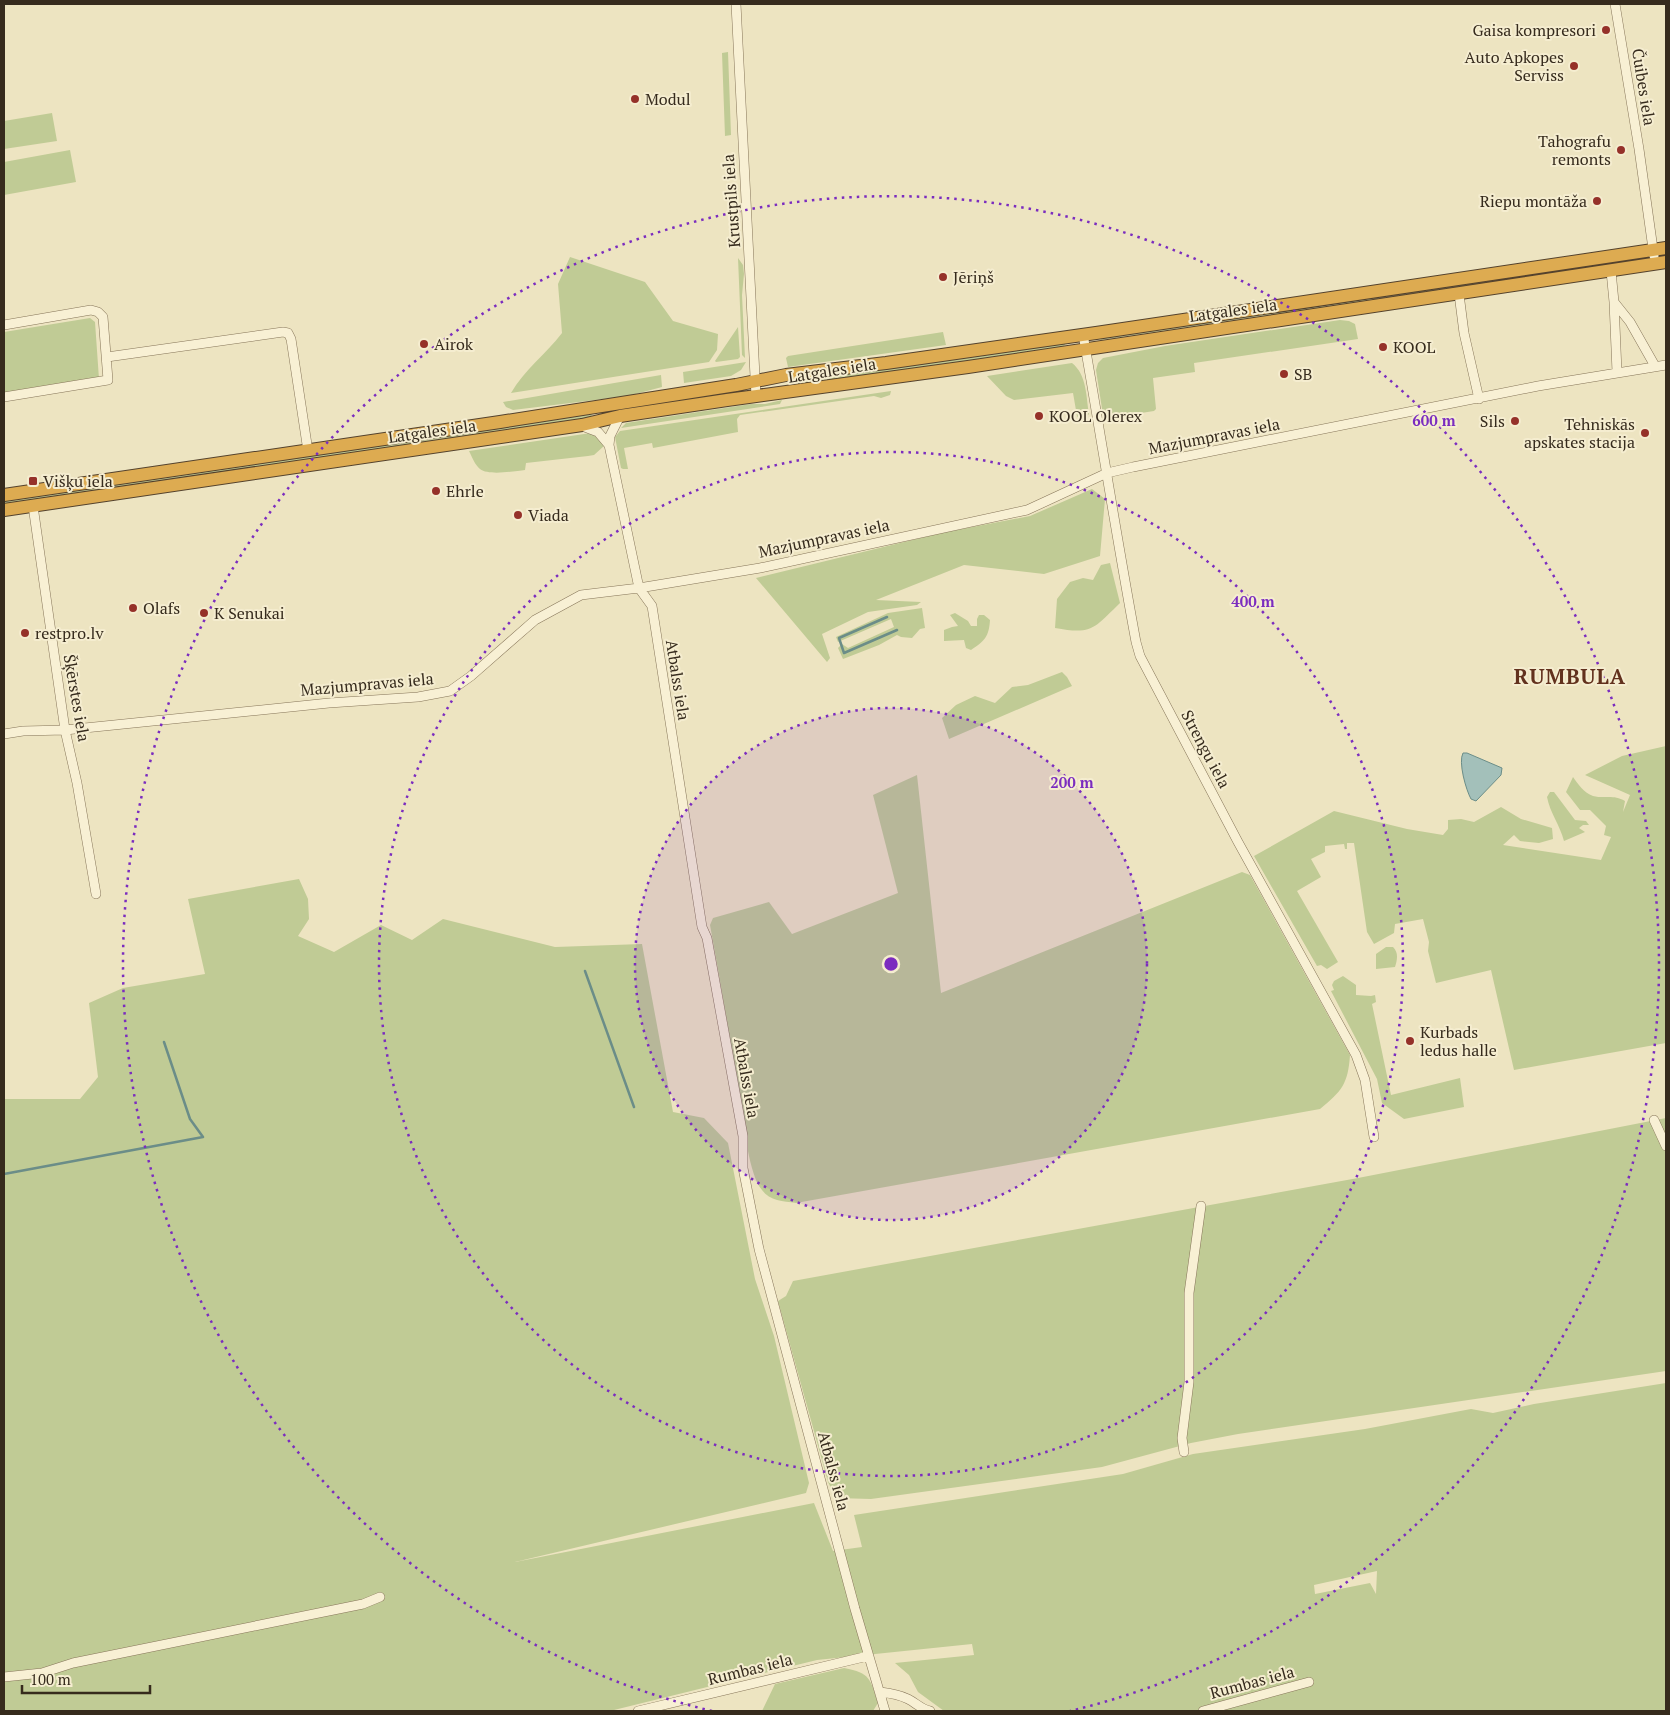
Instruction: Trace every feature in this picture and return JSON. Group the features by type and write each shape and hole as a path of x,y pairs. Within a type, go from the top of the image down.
{"highway":[{"name":"Latgales iela","path":"4,495 308,451 786,375 886,363 1660,249"},
{"name":"Latgales iela","path":"4,510 582,425 620,416 756,396 783,394 1661,263"}],"street":[{"name":"Krustpils iela","path":"736,4 743,160 750,248 756,396"},
{"name":"Čuibes iela","path":"1616,4 1639,149 1660,249 1661,263"},
{"path":"1611,271 1617,372"},
{"path":"1459,294 1464,333 1478,398"},
{"path":"1614,302 1630,322 1655,366"},
{"path":"4,325 91,310 98,312 103,317 108,380 4,397"},
{"path":"107,357 283,332 288,333 291,339 308,451"},
{"name":"Strengu iela","path":"1083,334 1119,551 1140,656 1238,842 1356,1055 1365,1080 1374,1137"},
{"name":"Mazjumpravas iela","path":"4,734 23,730 65,730 328,703 418,697 450,691 471,676 535,620 581,595 639,588 760,568 1027,510 1107,472 1538,386 1666,365"},
{"name":"Atbalss iela","path":"620,416 610,436 610,445 639,588 652,606 702,927 707,939 739,1117 743,1141 743,1168 759,1249 868,1656 885,1711"},
{"path":"582,425 598,432 610,445"},
{"name":"Šķērstes iela","path":"32,506 65,730 77,783 96,894"},
{"path":"1654,1120 1666,1146"},
{"path":"1184,1452 1182,1438 1189,1382 1189,1293 1202,1206"},
{"path":"4,1677 42,1673 73,1663 363,1604 380,1597"},
{"name":"Rumbas iela","path":"638,1711 868,1656"},
{"name":"Rumbas iela","path":"1203,1711 1310,1682"},
{"path":"880,1692 890,1693 907,1699 922,1709 930,1711"}],"green space":[{"path":"728,52 731,135 725,136 722,53"},
{"path":"52,113 57,141 4,149 4,121"},
{"path":"70,150 76,182 4,195 4,162"},
{"path":"570,257 645,282 673,321 718,334 717,350 709,362 511,393 522,377 562,333 558,284"},
{"path":"738,258 743,265 744,274 742,295 745,358 742,355"},
{"path":"1545,272 1545,274 1100,339 1101,337"},
{"path":"90,318 95,322 99,379 4,394 4,332"},
{"path":"1340,320 1355,324 1358,339 1194,363 1195,372 1153,378 1156,409 1154,411 1109,418 1103,415 1096,370 1098,363 1103,358 1165,346"},
{"path":"738,327 740,357 738,359 716,362 715,361"},
{"path":"943,332 946,345 788,367 786,358 788,356"},
{"path":"1066,343 1064,346 791,387 791,382"},
{"path":"746,362 741,370 731,376 684,383 683,372"},
{"path":"1072,363 1081,374 1085,386 1089,414 1083,420 1080,420 1077,416 1073,393 1014,400 1006,396 987,376"},
{"path":"661,375 662,387 628,396 513,410 506,407 503,402"},
{"path":"891,391 890,395 881,398 874,396 740,415 737,419 738,432 653,448 652,443 624,448 628,469 621,468 615,437 620,431"},
{"path":"782,400 780,404 621,428 626,423"},
{"path":"591,413 592,417 4,505 4,501"},
{"path":"591,433 600,437 604,446 594,455 526,463 525,470 484,471 477,465 469,451"},
{"path":"1092,489 1105,499 1100,556 1044,574 964,565 876,600 921,602 917,605 868,612 822,634 830,658 827,662 756,578 941,533 1030,516"},
{"path":"1110,563 1120,603 1092,628 1078,631 1055,628 1057,599 1070,582 1083,578 1093,580 1101,565"},
{"path":"922,608 925,628 920,629 912,638 897,635 879,645 843,659 838,648 842,644 848,648 894,627 891,619 838,642 836,637 888,613"},
{"path":"955,613 968,621 971,626 977,626 979,615 984,615 990,620 989,630 985,638 971,650 966,648 964,640 944,641 944,630 958,626 950,615"},
{"path":"1062,672 1072,686 949,739 942,718 956,705 975,696 995,703 1012,687 1028,685"},
{"path":"1666,746 1666,1043 1514,1070 1491,970 1436,983 1423,919 1395,924 1394,933 1374,944 1367,932 1354,843 1347,843 1347,849 1345,849 1344,844 1325,846 1325,852 1311,859 1321,877 1297,891 1338,962 1327,969 1321,965 1317,966 1254,856 1334,811 1407,829 1443,835 1448,829 1448,820 1461,819 1474,822 1501,807 1521,819 1552,828 1553,839 1539,843 1520,841 1514,835 1503,845 1601,860 1611,837 1604,835 1606,826 1590,810 1580,810 1566,792 1573,777 1590,795 1617,798 1625,801 1623,812 1630,795 1585,775 1622,756"},
{"path":"917,775 941,993 1242,872 1250,875 1350,1055 1348,1073 1339,1092 1320,1109 796,1203 777,1200 765,1194 757,1183 750,1162 710,925 713,918 769,902 792,934 898,893 873,795"},
{"path":"1550,792 1554,792 1575,820 1586,821 1589,825 1583,825 1579,828 1585,832 1564,841 1548,803 1547,797"},
{"path":"299,879 308,899 309,919 298,936 334,952 381,925 412,940 443,919 555,947 642,944 673,1112 704,1118 728,1143 755,1279 774,1336 809,1483 806,1493 515,1562 814,1503 833,1551 862,1547 854,1515 1123,1474 1193,1454 1365,1429 1471,1409 1493,1413 1534,1404 1666,1383 1666,1711 944,1711 918,1692 909,1675 895,1663 974,1655 972,1644 817,1660 610,1711 4,1711 4,1099 80,1099 98,1077 89,1003 123,988 205,974 188,899","holes":["1377,1571 1376,1594 1370,1583 1315,1594 1314,1585"]},
{"path":"1386,947 1393,947 1397,954 1395,967 1376,969 1376,954"},
{"path":"1343,976 1356,985 1356,995 1375,995 1376,1002 1372,1004 1391,1095 1460,1078 1464,1107 1404,1119 1382,1103 1377,1079 1331,991 1334,990 1332,985 1334,981"},
{"path":"1666,1118 1666,1371 1238,1434 1191,1443 1102,1467 871,1499 836,1498 828,1482 778,1301 786,1296 793,1281 1358,1178"},
{"path":"844,1668 860,1672 868,1678 878,1703 873,1711 762,1711 775,1684"}],"water":[{"path":"1463,753 1502,768 1501,775 1476,801 1471,799 1465,783 1461,763"}],"waterway":[{"path":"887,617 839,638 844,653 897,630"},
{"path":"585,971 634,1107"},
{"path":"4,1174 203,1137 190,1119 164,1042"}],"place":[{"name":"Gaisa kompresori","path":"1606,30"},
{"name":"Auto Apkopes Serviss","path":"1574,66"},
{"name":"Modul","path":"635,99"},
{"name":"Tahografu remonts","path":"1621,150"},
{"name":"Riepu montāža","path":"1597,201"},
{"name":"Jēriņš","path":"943,277"},
{"name":"Airok","path":"424,344"},
{"name":"KOOL","path":"1383,347"},
{"name":"SB","path":"1284,374"},
{"name":"KOOL Olerex","path":"1039,416"},
{"name":"Sils","path":"1515,421"},
{"name":"Tehniskās apskates stacija","path":"1645,433"},
{"name":"Višķu iela","path":"33,481"},
{"name":"Ehrle","path":"436,491"},
{"name":"Viada","path":"518,515"},
{"name":"Olafs","path":"133,608"},
{"name":"K Senukai","path":"204,613"},
{"name":"restpro.lv","path":"25,633"},
{"name":"Kurbads ledus halle","path":"1410,1041"}],"district":[{"name":"RUMBULA","path":"1570,676"}]}
